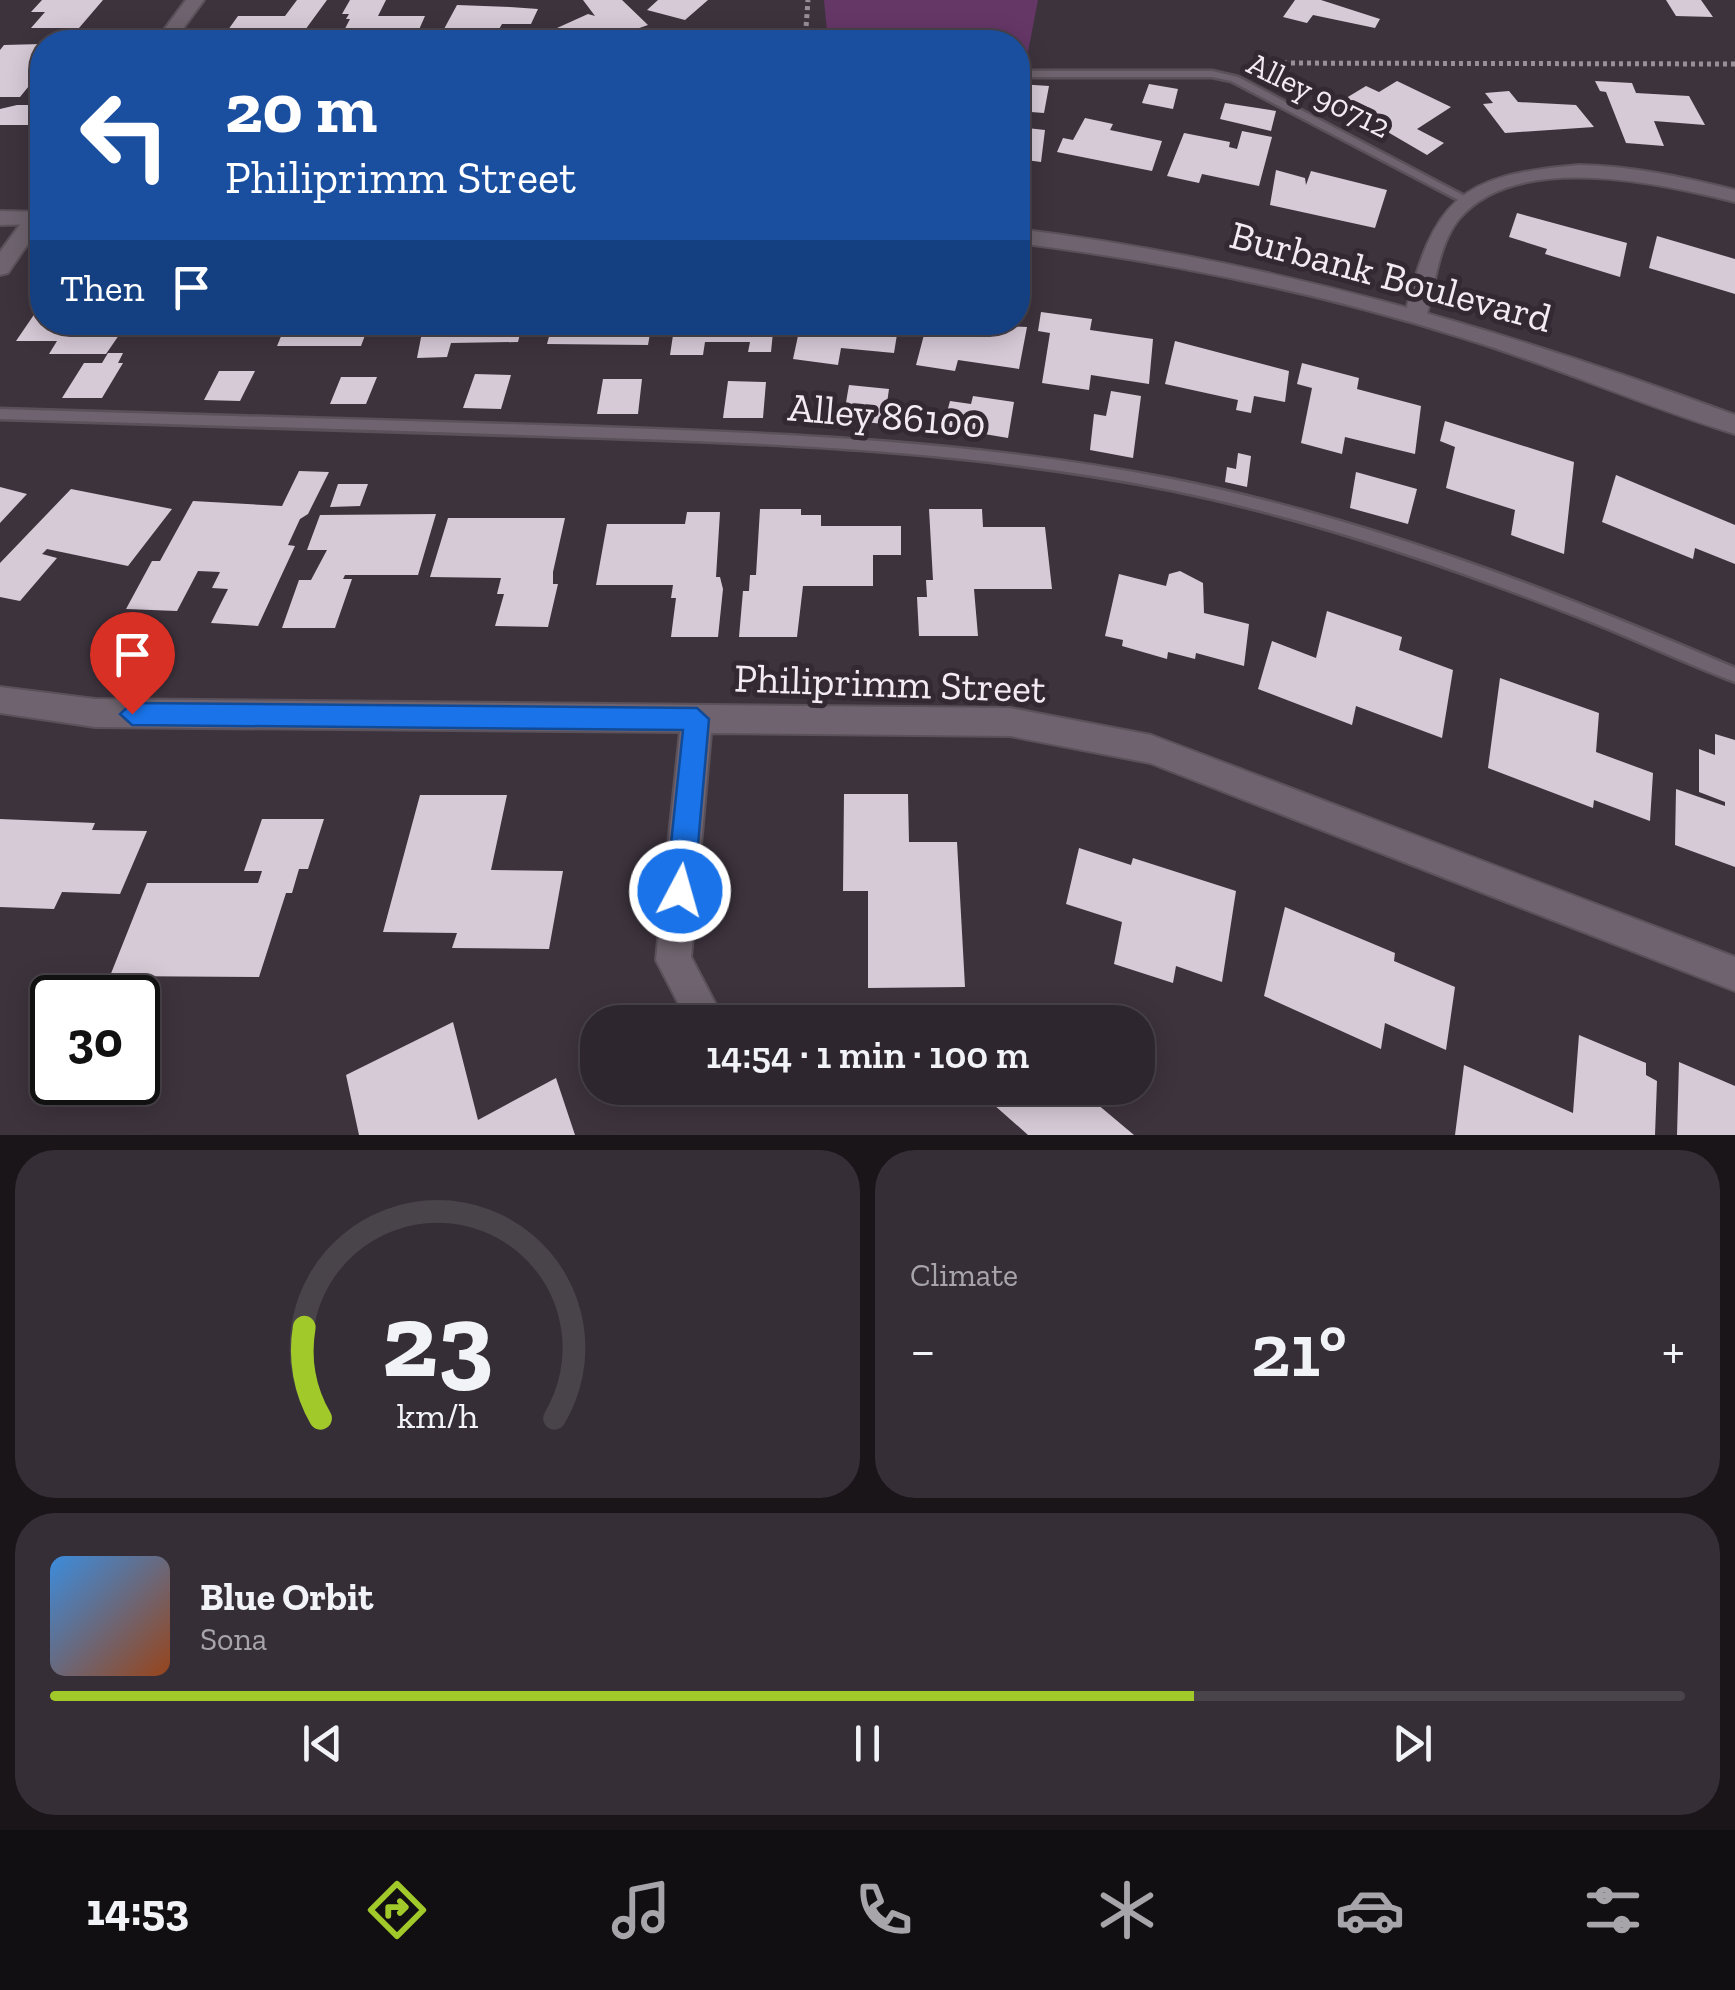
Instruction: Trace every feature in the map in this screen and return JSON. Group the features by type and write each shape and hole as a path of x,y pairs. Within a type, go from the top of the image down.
{"street":[{"path":"173,30 195,0"},
{"path":"1416,314 1435,246 1450,216 1468,201 1512,180 1579,168 1638,172 1735,196"},
{"path":"0,218 30,216"},
{"path":"0,268 30,228"},
{"name":"Burbank Boulevard","path":"1030,238 1206,265 1416,314 1553,357 1735,425"},
{"name":"Philiprimm Street","path":"0,700 95,714 1010,722 1151,749 1735,974"},
{"path":"697,719 673,960 698,1005"}],"lane":[{"name":"Alley 90712","path":"1030,74 1212,74 1234,78 1468,201"},
{"name":"Alley 86100","path":"0,414 776,438 939,448 1077,468 1260,506 1410,550 1560,602 1735,675"}],"path":[{"path":"806,30 808,0"},
{"path":"1257,63 1735,64"}],"shaded area":[{"path":"824,0 1038,0 1030,42 1030,30 827,30"}],"building":[{"path":"42,0 103,0 79,28 31,28 45,12 31,12"},
{"path":"297,0 327,0 305,30 228,30 238,16 285,16"},
{"path":"350,0 386,0 378,16 425,16 419,30 344,30 350,19 346,19 349,14 342,14"},
{"path":"583,0 622,0 648,25 634,30 557,28 588,14 595,16"},
{"path":"658,0 708,0 685,20 647,10"},
{"path":"1295,0 1321,0 1380,19 1375,28 1313,15 1307,23 1283,17"},
{"path":"1666,0 1701,0 1713,17 1676,16"},
{"path":"457,5 538,9 531,24 502,24 499,30 444,29"},
{"path":"30,44 30,85 20,97 0,97 0,50 4,45"},
{"path":"1397,81 1451,107 1417,129 1444,143 1427,155 1362,117 1354,122 1328,109 1366,86 1379,92"},
{"path":"1595,81 1632,83 1636,93 1689,96 1705,125 1654,121 1664,146 1626,143 1606,92 1600,91"},
{"path":"1149,84 1178,89 1173,109 1142,103"},
{"path":"1030,85 1049,86 1044,113 1030,112"},
{"path":"1509,91 1518,102 1576,105 1594,127 1505,133 1483,104 1493,103 1485,93"},
{"path":"1225,103 1276,111 1271,131 1220,119"},
{"path":"30,105 30,125 0,125 0,109"},
{"path":"1085,118 1113,124 1110,130 1162,141 1152,171 1057,152 1063,138 1073,140"},
{"path":"1030,128 1045,130 1041,162 1030,161"},
{"path":"1242,131 1272,137 1259,186 1202,174 1199,183 1167,176 1184,133 1230,142 1229,147 1237,149"},
{"path":"1276,170 1305,178 1306,185 1311,171 1387,190 1375,228 1270,205"},
{"path":"1517,213 1627,243 1620,277 1545,254 1547,249 1509,237"},
{"path":"1657,236 1735,259 1735,294 1649,268"},
{"path":"1041,312 1092,319 1090,330 1153,339 1149,384 1091,375 1089,390 1042,383 1050,333 1038,331"},
{"path":"30,321 30,335 119,335 106,354 49,354 57,341 16,341"},
{"path":"154,335 226,335 226,336"},
{"path":"282,335 365,335 361,346 277,346"},
{"path":"421,335 520,335 518,342 451,343 447,357 417,358"},
{"path":"549,335 650,335 648,345 547,344"},
{"path":"673,335 773,335 771,352 748,352 750,342 705,342 703,355 670,355"},
{"path":"798,335 897,335 894,353 841,348 838,365 793,359"},
{"path":"924,335 1025,335 1019,369 958,360 955,371 916,365"},
{"path":"1175,341 1289,371 1285,402 1254,396 1251,413 1236,410 1238,400 1165,384"},
{"path":"108,353 123,353 118,363 123,363 102,398 62,398 84,363 102,363"},
{"path":"1302,363 1359,378 1357,389 1421,406 1415,454 1345,437 1342,454 1301,443 1312,388 1297,384"},
{"path":"219,371 255,371 240,401 204,400"},
{"path":"475,374 511,375 501,409 463,408"},
{"path":"341,377 377,377 366,404 330,404"},
{"path":"603,379 642,379 638,414 597,414"},
{"path":"728,381 766,382 763,418 723,418"},
{"path":"849,385 889,389 884,424 843,420"},
{"path":"1111,391 1141,396 1133,458 1090,450 1094,414 1106,416"},
{"path":"973,396 1014,402 1008,438 943,427 950,401 971,404"},
{"path":"1445,421 1574,462 1564,554 1511,535 1515,510 1446,488 1455,447 1440,441"},
{"path":"1238,453 1251,456 1247,487 1225,482 1227,467 1236,469"},
{"path":"299,471 329,472 288,545 295,546 258,626 211,623 228,589 212,588 220,572 198,571 177,611 126,609 152,561 160,561 193,501 282,506"},
{"path":"1356,472 1417,489 1408,524 1350,508"},
{"path":"1616,475 1735,525 1735,564 1695,548 1693,559 1602,522"},
{"path":"338,484 368,484 360,506 330,507"},
{"path":"0,487 27,494 0,523"},
{"path":"71,489 172,509 128,566 47,549 42,554 57,558 20,601 0,597 0,563"},
{"path":"760,509 801,509 801,515 821,515 821,526 901,526 901,555 873,555 873,586 803,586 797,637 739,637 743,591 749,591 750,575 756,575"},
{"path":"929,509 982,509 983,527 1045,527 1052,589 974,589 978,636 919,636 917,597 927,597 926,580 933,580"},
{"path":"687,512 720,512 716,577 720,577 723,589 718,637 671,637 676,598 671,598 673,585 596,585 607,524 685,524"},
{"path":"436,514 418,575 345,575 343,579 352,579 335,628 282,628 299,580 311,580 327,550 307,550 320,515"},
{"path":"448,518 565,518 553,572 553,584 558,584 548,627 495,626 504,594 497,594 501,578 430,577"},
{"path":"1180,571 1203,583 1204,613 1249,624 1244,666 1196,653 1195,659 1168,652 1167,659 1122,646 1123,640 1105,636 1119,574 1166,586 1169,574"},
{"path":"1327,611 1402,637 1399,650 1453,670 1442,738 1356,706 1352,725 1258,689 1272,641 1316,658"},
{"path":"1500,678 1599,713 1596,752 1653,773 1650,821 1594,800 1593,808 1488,768"},
{"path":"1715,734 1735,740 1735,867 1675,845 1676,789 1725,806 1725,802 1699,792 1699,749 1715,755"},
{"path":"844,794 908,794 909,842 957,842 965,987 868,988 868,891 843,891"},
{"path":"420,795 507,795 491,870 563,871 549,949 452,948 457,933 383,932"},
{"path":"0,819 95,823 92,830 147,831 120,894 62,892 54,909 0,907"},
{"path":"262,819 324,819 308,869 299,869 292,893 286,893 259,977 110,975 147,883 258,883 262,871 244,871"},
{"path":"1079,848 1131,865 1133,858 1236,891 1222,982 1176,966 1173,983 1114,964 1122,922 1066,904"},
{"path":"1285,907 1395,953 1394,961 1455,987 1446,1050 1385,1023 1381,1049 1264,996"},
{"path":"453,1022 478,1120 556,1078 575,1135 359,1135 346,1075"},
{"path":"1579,1035 1646,1063 1646,1075 1657,1081 1655,1135 1455,1135 1464,1065 1573,1113"},
{"path":"1679,1062 1735,1086 1735,1135 1677,1135"},
{"path":"994,1105 1098,1105 1134,1135 1028,1135"}],"route":[{"path":"132,714 697,719 680,891"}]}
